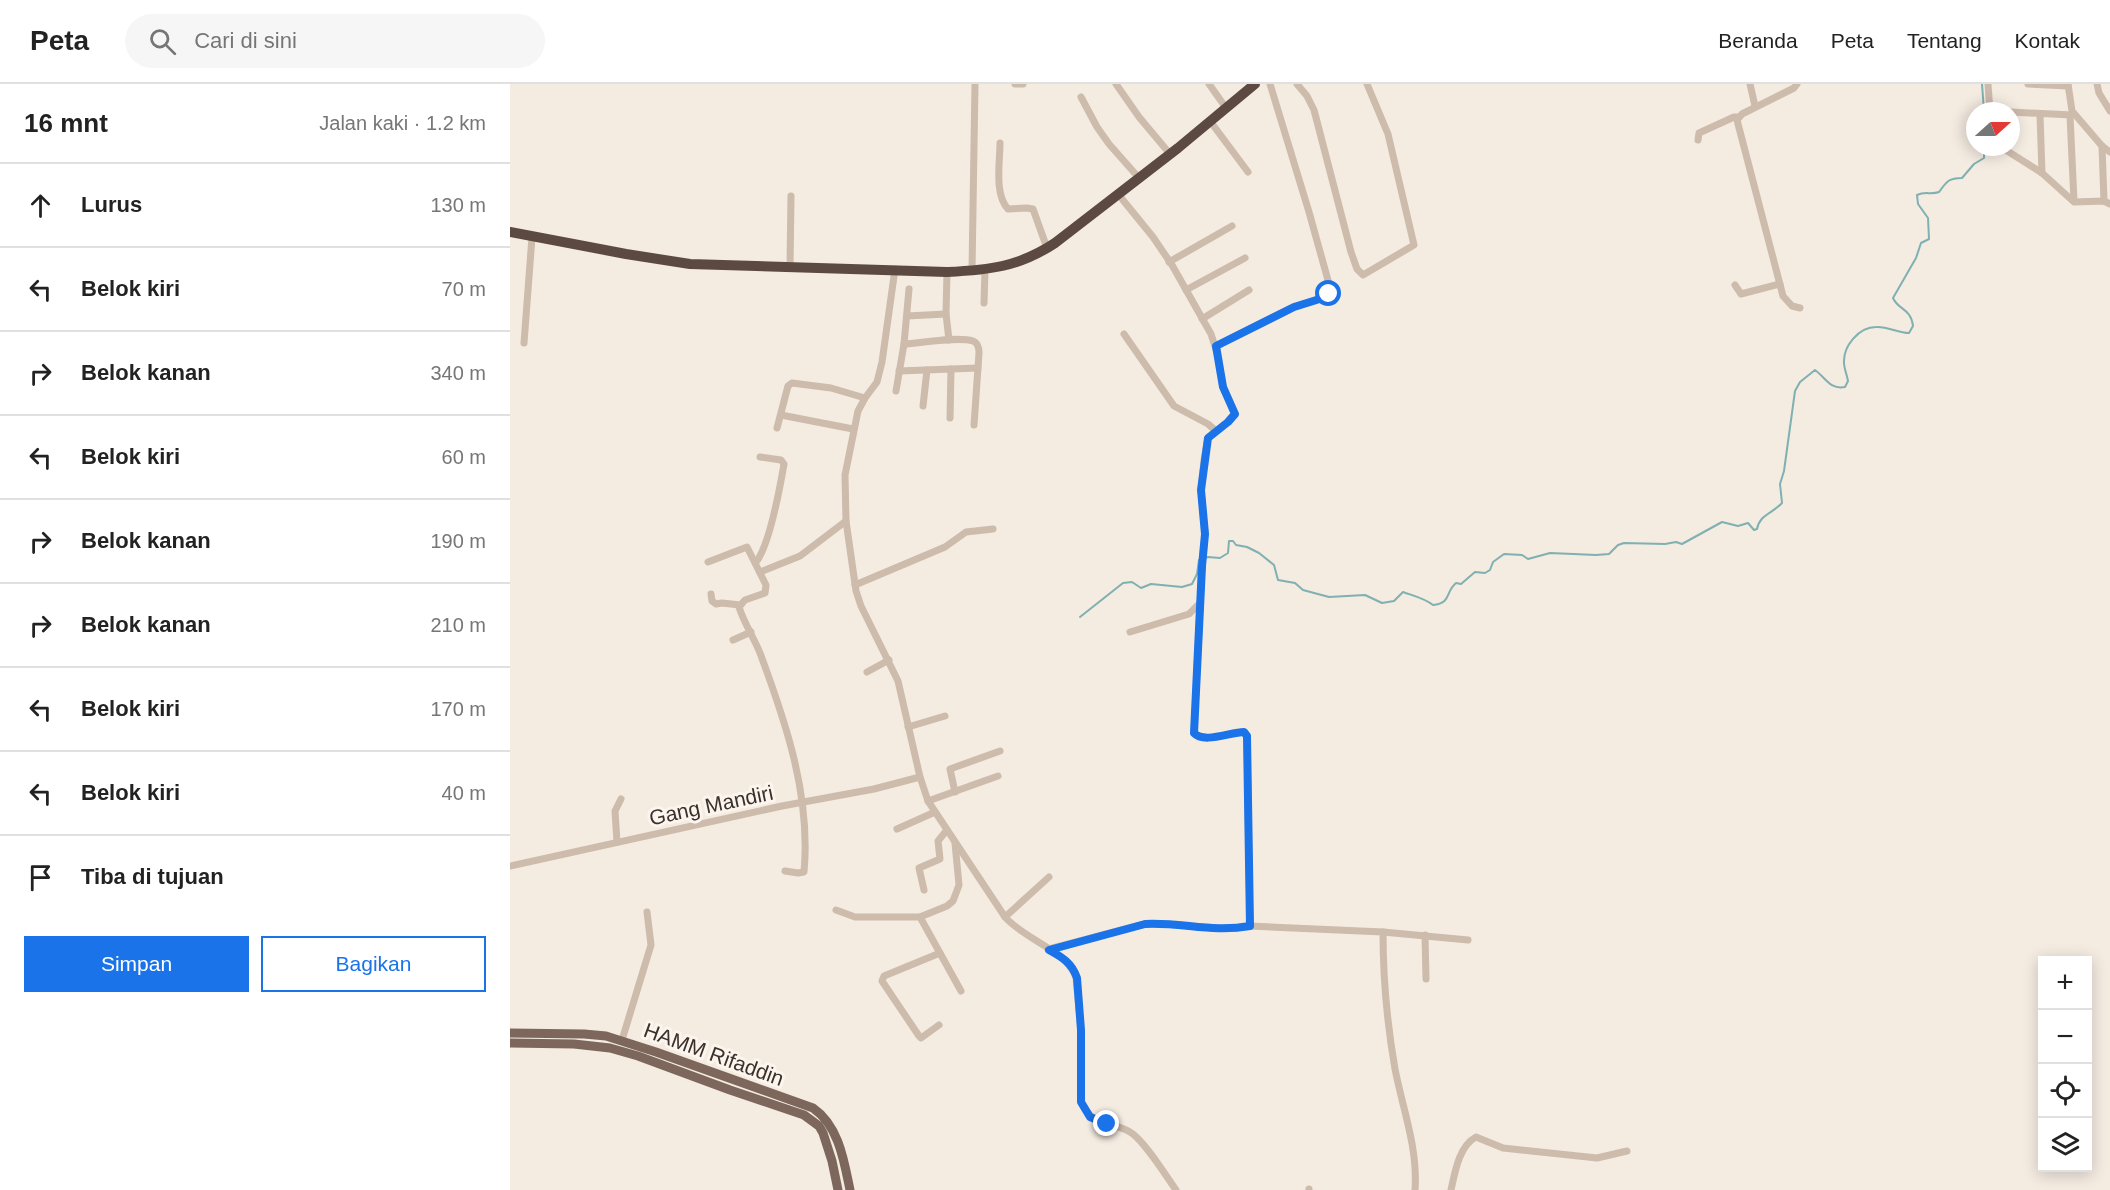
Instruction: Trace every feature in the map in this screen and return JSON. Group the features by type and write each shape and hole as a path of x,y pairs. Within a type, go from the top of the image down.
{"highway":[{"path":"510,232 690,264 947,272 985,270 1012,265 1047,248 1170,154 1255,84"}],"main road":[{"name":"HAMM Rifaddin","path":"510,1033 584,1034 622,1040 639,1051 730,1090 804,1114 812,1119 823,1133 838,1190"},
{"name":"HAMM Rifaddin","path":"510,1043 574,1044 639,1051 813,1108 821,1114 835,1134 850,1190"}],"street":[{"path":"972,271 975,84"},
{"path":"1016,84 1023,84"},
{"path":"1116,84 1139,117 1170,154"},
{"path":"1209,84 1226,108"},
{"path":"1216,346 1294,307 1326,297 1331,291 1270,84"},
{"path":"1297,84 1307,96 1314,110 1351,252 1357,269 1363,275 1414,245 1388,134 1367,84"},
{"path":"1750,84 1755,106"},
{"path":"1698,140 1699,133 1738,117 1755,106 1794,88 1797,84"},
{"path":"1988,84 1989,102"},
{"path":"2028,84 2068,85 2072,115 2074,202"},
{"path":"2097,84 2099,93 2110,111"},
{"path":"2099,93 2110,94"},
{"path":"1081,96 1109,144 1139,178"},
{"path":"2020,113 2072,115 2110,152"},
{"path":"2040,115 2042,173"},
{"path":"1738,117 1737,125 1780,284 1786,301 1800,308"},
{"path":"1210,122 1248,172"},
{"path":"1000,143 1000,195 1003,204 1008,209 1027,207 1033,209 1047,248"},
{"path":"2015,156 2042,173 2074,202 2107,202 2102,146"},
{"path":"1118,194 1169,262 1202,319 1216,346 1223,387 1235,414 1210,435 1207,441 1202,478 1201,500 1205,534 1194,734 1205,738 1242,732 1247,736 1250,926"},
{"path":"790,267 791,196"},
{"path":"1169,262 1232,226"},
{"path":"525,343 532,237"},
{"path":"1186,290 1245,258"},
{"path":"895,269 882,362 877,382 858,411 845,475 846,521 855,585 861,606 898,681 920,777 928,801 1005,917 1014,927 1064,958 1074,971 1077,978 1081,1030 1081,1102 1085,1110 1097,1121 1133,1133 1176,1190"},
{"path":"984,303 985,270"},
{"path":"947,272 946,314 949,340"},
{"path":"1735,285 1741,294 1780,284"},
{"path":"896,391 904,344 909,289"},
{"path":"1202,319 1249,290"},
{"path":"906,316 946,314"},
{"path":"1124,334 1174,406 1203,420 1216,431"},
{"path":"904,344 949,340 976,343 979,348 974,424"},
{"path":"899,371 978,368"},
{"path":"950,418 951,369"},
{"path":"923,406 927,370"},
{"path":"777,428 788,386 792,383 831,388 865,398"},
{"path":"781,415 853,429"},
{"path":"756,562 770,526 784,464 781,460 760,457"},
{"path":"760,572 801,556 846,521"},
{"path":"855,585 945,547 966,532 993,529"},
{"path":"708,562 746,547 750,550 766,591 745,600 740,605"},
{"path":"711,594 712,601 716,604 740,605"},
{"path":"1130,632 1189,614 1200,603"},
{"path":"740,605 770,681 804,802 804,872 785,870"},
{"path":"733,640 751,632"},
{"path":"867,672 889,660"},
{"path":"908,728 945,716"},
{"path":"955,792 950,769 1000,751"},
{"path":"928,801 998,776"},
{"name":"Gang Mandiri","path":"510,866 874,789 920,777"},
{"path":"617,842 615,811 621,799"},
{"path":"897,829 935,812"},
{"path":"924,890 919,868 939,860 938,841 947,830"},
{"path":"837,910 855,917 920,917 947,906 956,896 959,885 955,843"},
{"path":"1005,917 1049,878"},
{"path":"622,1040 651,941 647,912"},
{"path":"920,917 961,991"},
{"path":"1049,950 1145,924 1159,923 1210,930 1250,926 1383,932 1468,940"},
{"path":"1383,932 1386,1007 1404,1111 1415,1150 1415,1190"},
{"path":"1425,935 1426,979"},
{"path":"939,1025 921,1038 882,981 884,976 940,953"},
{"path":"1451,1190 1456,1167 1466,1146 1476,1137 1503,1148 1597,1158 1627,1151"}],"waterway":[{"path":"1982,84 1983,102"},
{"path":"1080,617 1123,583 1132,582 1141,588 1151,584 1182,587 1192,584 1197,574 1199,560 1208,557 1220,558 1228,553 1229,541 1259,553 1274,565 1278,580 1295,583 1303,590 1329,597 1365,595 1382,603 1394,601 1403,592 1433,605 1446,600 1456,583 1461,584 1475,572 1485,573 1490,570 1493,562 1504,554 1522,555 1528,559 1550,553 1609,554 1618,545 1624,543 1676,542 1682,544 1722,522 1738,526 1748,523 1754,530 1757,529 1761,520 1782,503 1780,484 1784,471 1795,391 1800,382 1815,370 1832,385 1845,387 1848,381 1844,357 1849,344 1858,334 1876,327 1909,333 1913,326 1912,320 1893,298 1916,258 1921,243 1929,239 1928,218 1918,204 1917,195 1939,192 1949,181 1962,178 1984,156"}],"route":[{"path":"1107,1124 1090,1117 1081,1102 1081,1030 1077,978 1064,958 1049,950 1145,924 1159,923 1210,930 1250,926 1247,736 1244,732 1236,732 1205,738 1198,737 1194,733 1197,644 1205,544 1201,500 1204,460 1210,435 1235,414 1223,387 1216,346 1294,307 1329,294"}]}
